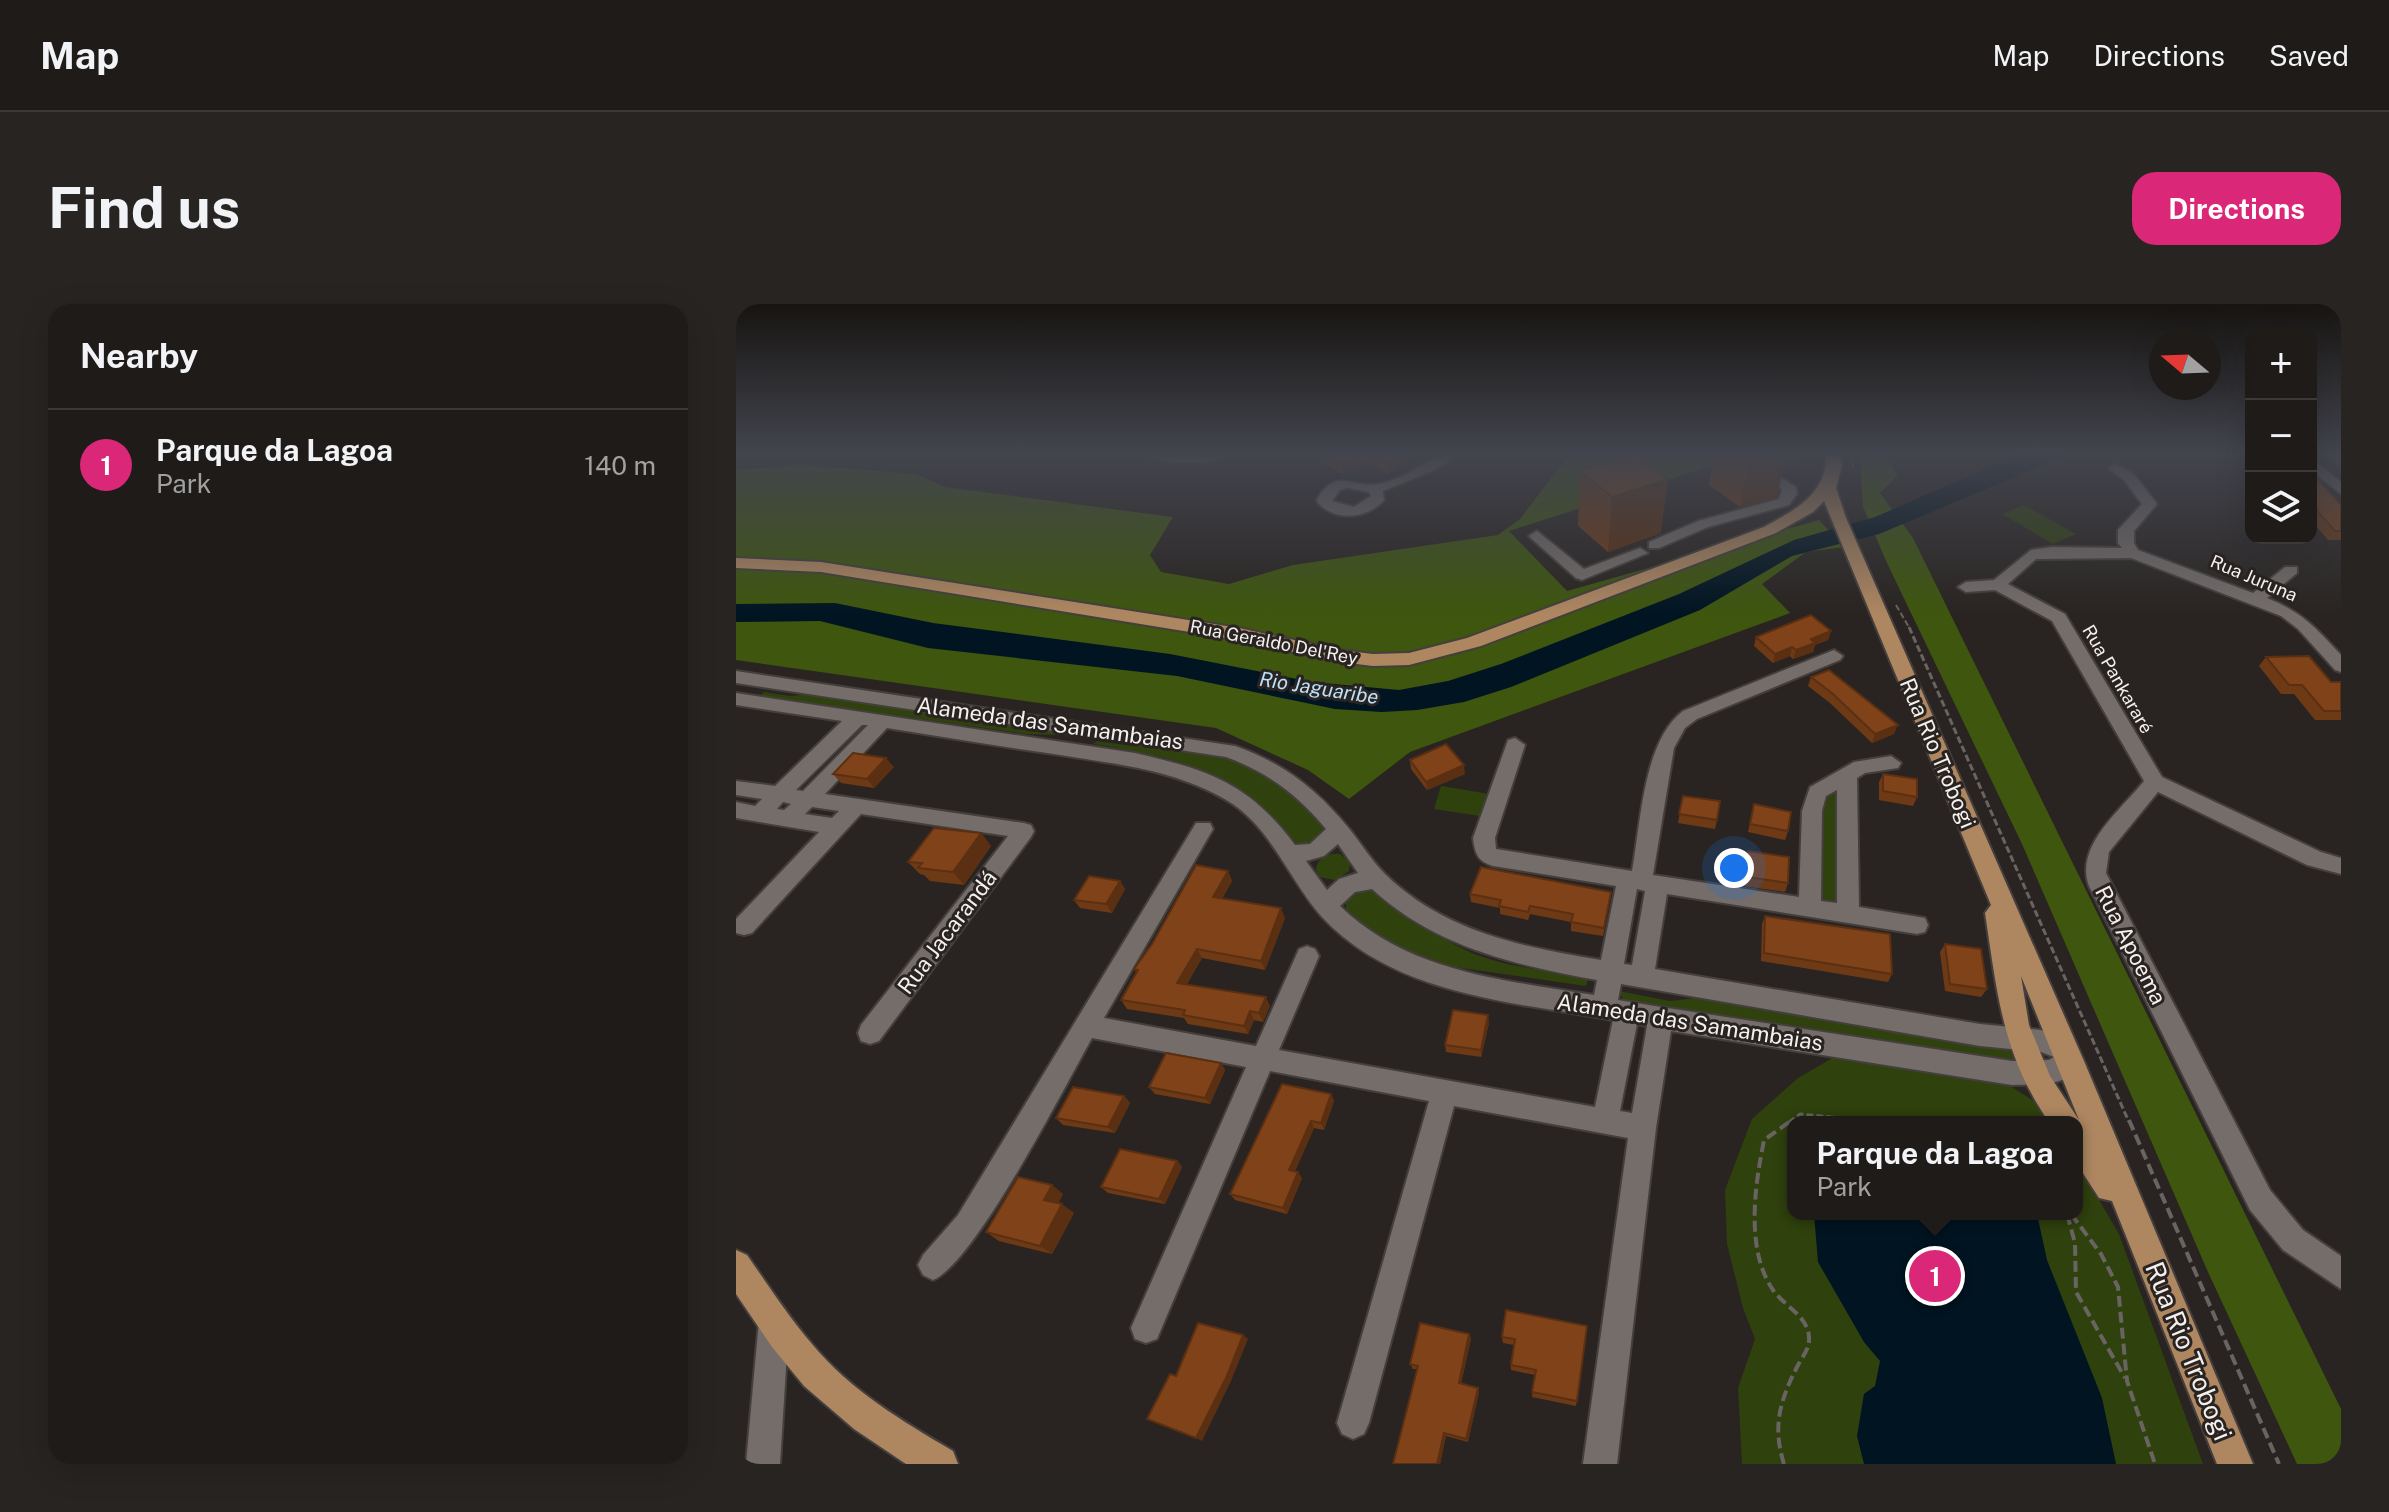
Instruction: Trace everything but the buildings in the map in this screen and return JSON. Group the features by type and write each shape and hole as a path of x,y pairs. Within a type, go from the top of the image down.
{"main road":[{"name":"Rua Geraldo Del'Rey","path":"736,563 821,567 1118,614 1340,656 1373,660 1409,659 1474,642 1770,530 1810,506"},
{"name":"Rua Rio Trobogi","path":"1834,506 2068,1056 2235,1464"},
{"path":"1991,875 2009,994 2021,1040 2034,1074 2062,1116"},
{"path":"2083,1147 2140,1232"},
{"path":"736,1266 801,1358 837,1393 893,1435 940,1464"}],"street":[{"path":"1537,536 1582,575 1703,524 1769,506"},
{"path":"2133,553 2126,543 2126,530 2148,506"},
{"path":"1966,587 1998,585 2024,559 2041,553 2133,553"},
{"name":"Rua Juruna","path":"2133,553 2256,599 2297,619 2341,666"},
{"path":"2256,599 2291,570"},
{"name":"Rua Pankararé","path":"1998,585 2059,618 2155,782"},
{"path":"1605,1121 1618,1054 1611,971 1618,937 1642,883 1664,748 1678,724 1690,715 1834,656"},
{"name":"Alameda das Samambaias","path":"736,677 1200,745 1251,759 1290,779 1309,794 1377,880 1429,919 1489,947 1642,977 2049,1043 2068,1056 2053,1072 2034,1074 1661,1018 1460,982 1425,971 1362,938 1328,908 1257,814 1238,797 1216,784 1165,766 1082,751 739,700"},
{"path":"739,700 764,682"},
{"path":"759,814 857,718"},
{"path":"788,819 882,722"},
{"path":"1082,751 1098,731"},
{"path":"1515,745 1484,838 1486,853 1504,861 1917,925"},
{"path":"1810,908 1813,801 1825,785 1847,773 1873,764 1891,763"},
{"path":"1847,773 1848,914"},
{"path":"2155,782 2315,859 2341,866"},
{"name":"Rua Apoema","path":"2155,782 2099,850 2095,873 2260,1200 2293,1240 2341,1274"},
{"path":"736,788 855,807"},
{"path":"744,926 855,807"},
{"name":"Rua Jacarandá","path":"855,807 1024,831 870,1033"},
{"path":"736,810 837,827"},
{"path":"1287,853 1318,851 1326,846 1337,828"},
{"path":"933,1265 968,1225 1203,829"},
{"path":"1328,908 1341,888 1352,882 1377,880"},
{"name":"Alameda das Samambaias","path":"1642,883 1648,941 1642,977"},
{"path":"1146,1328 1307,956"},
{"path":"1600,1464 1643,1128 1661,1018"},
{"path":"1085,1026 1643,1128"},
{"path":"1353,1423 1444,1094"},
{"path":"763,1464 774,1320"}],"path":[{"path":"1889,593 1917,640 2279,1464"},
{"path":"1797,1116 1821,1116"},
{"path":"1784,1464 1777,1446 1776,1410 1810,1343 1805,1321 1770,1288 1756,1234 1757,1173 1764,1140 1787,1123"},
{"path":"2070,1220 2075,1243 2076,1292 2127,1381 2155,1464"},
{"path":"2074,1220 2101,1254 2118,1287 2127,1381"}],"green space":[{"path":"736,506 1090,506 1173,517 1150,555 1161,572 1229,584 1293,565 1498,535 1520,519 1530,506 1586,506 1509,531 1567,591 1819,520 1844,547 1806,552 1762,584 1790,613 1410,752 1349,799 1308,770 1216,728 736,660"},
{"path":"1890,506 1913,538 2341,1409 2341,1464 2297,1464 2208,1272 2022,844 1863,507"},
{"path":"2026,506 2076,534 2053,544 2002,514"},
{"path":"764,692 790,696 809,694 1084,736 1026,734 760,696"},
{"path":"1097,741 1133,746 1155,744 1236,759 1258,769 1300,799 1326,829 1315,844 1296,843 1273,819 1229,784 1181,763 1093,744"},
{"path":"1441,786 1489,794 1480,816 1434,809"},
{"path":"1834,790 1838,792 1837,902 1832,904 1821,899 1819,893 1821,808 1826,794"},
{"path":"1340,854 1350,862 1349,871 1335,880 1320,877 1316,870 1321,859"},
{"path":"1372,889 1433,932 1472,953 1515,966 1589,976 1586,986 1440,965 1398,949 1346,913 1346,903 1352,891"},
{"path":"1619,991 1670,1001 1696,998 2012,1050 2022,1058 2014,1064 1624,1001"},
{"path":"1836,1056 2010,1086 2037,1103 2046,1116 1787,1116 1787,1220 2083,1220 2083,1172 2119,1234 2203,1464 1742,1464 1738,1388 1755,1339 1743,1308 1727,1244 1725,1190 1752,1119 1798,1078"}],"water":[{"name":"Rio Jaguaribe","path":"1900,506 1945,506 1879,534 1792,556 1700,610 1511,687 1464,702 1417,710 1382,712 1335,709 1177,676 928,648 820,621 736,622 736,604 835,603 933,623 1170,654 1312,682 1399,690 1448,681 1501,664 1679,594 1794,540 1875,517"},
{"path":"1814,1220 2038,1220 2047,1260 2102,1398 2116,1464 1864,1464 1857,1436 1864,1394 1875,1386 1880,1361 1864,1342 1818,1262"}],"place":[{"name":"Parque da Lagoa","path":"1935,1276"}]}
